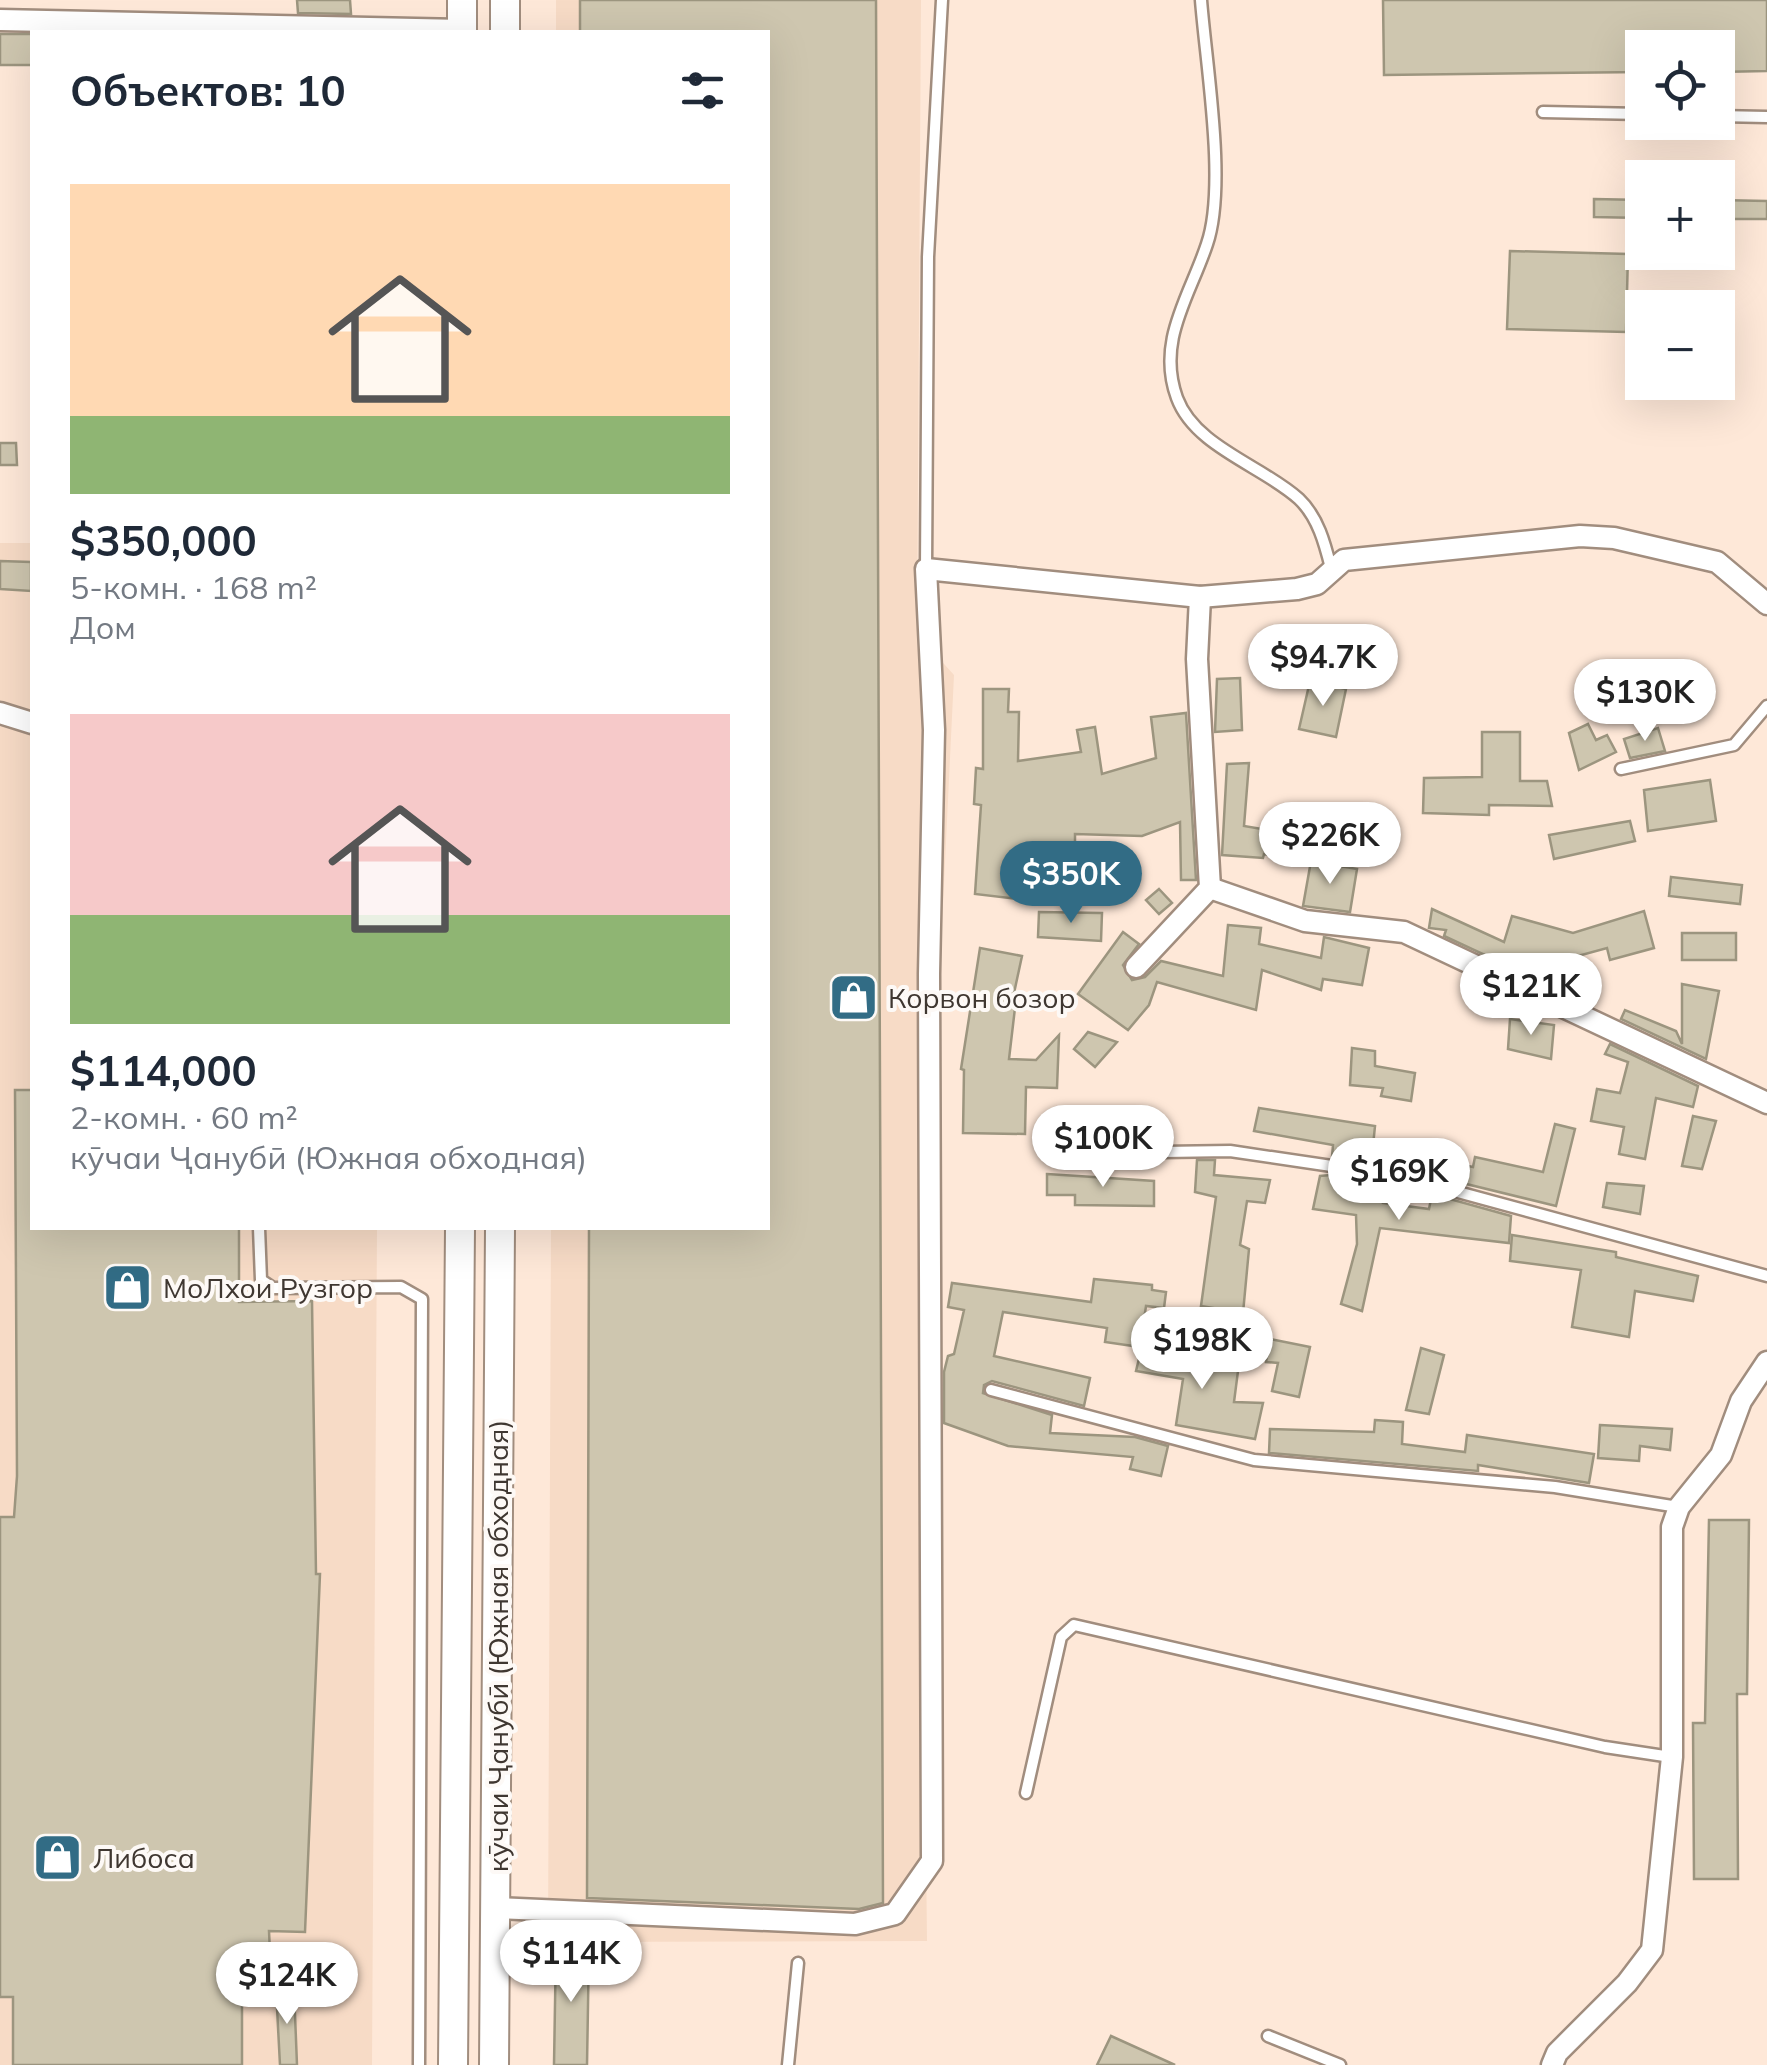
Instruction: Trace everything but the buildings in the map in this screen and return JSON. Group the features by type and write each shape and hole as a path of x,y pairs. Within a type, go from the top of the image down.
{"main road":[{"path":"462,0 462,30"},
{"path":"505,30 506,0"},
{"name":"кӯчаи Ҷанубӣ (Южная обходная)","path":"453,2065 460,1230"},
{"name":"кӯчаи Ҷанубӣ (Южная обходная)","path":"494,2065 500,1230"}],"street":[{"path":"0,20 420,30"},
{"path":"497,1908 855,1924 895,1914 932,1860 929,974 934,730 926,569 1200,597 1297,589 1317,584 1331,568 1358,558 1464,552 1580,536 1614,538 1717,562 1767,604"},
{"path":"1136,966 1210,888 1196,659 1200,597"},
{"path":"0,713 30,723"},
{"path":"1210,888 1306,921 1404,932 1767,1103"},
{"path":"1552,2065 1557,2053 1627,1983 1652,1950 1672,1757 1672,1526 1680,1507 1721,1455 1741,1401 1767,1362"}],"lane":[{"path":"926,569 928,256 942,0"},
{"path":"1201,0 1215,195 1208,242 1169,347 1177,398 1193,424 1302,501 1324,536 1331,568"},
{"path":"1544,112 1625,114"},
{"path":"1735,116 1767,116"},
{"path":"1621,769 1734,744 1767,706"},
{"path":"1163,1152 1264,1154 1398,1176 1767,1276"},
{"path":"258,1230 262,1280 272,1288 401,1288 422,1300 418,2065"},
{"path":"991,1390 1254,1460 1554,1486 1680,1507"},
{"path":"1026,1793 1061,1637 1074,1625 1605,1748 1672,1757"},
{"path":"788,2065 798,1963"},
{"path":"1268,2036 1340,2065"}],"shaded area":[{"name":"Корвон бозор","path":"556,0 921,0 917,634 954,675 934,1091 924,1671 927,1941 548,1942 551,1230 770,1230 770,30 556,30"},
{"path":"0,543 30,543 30,1230 377,1230 372,2065 0,2065"}],"place":[{"name":"Корвон бозор","path":"853,998"},
{"name":"МоЛхои Рузгор","path":"128,1288"},
{"name":"Либоса","path":"58,1858"}]}
